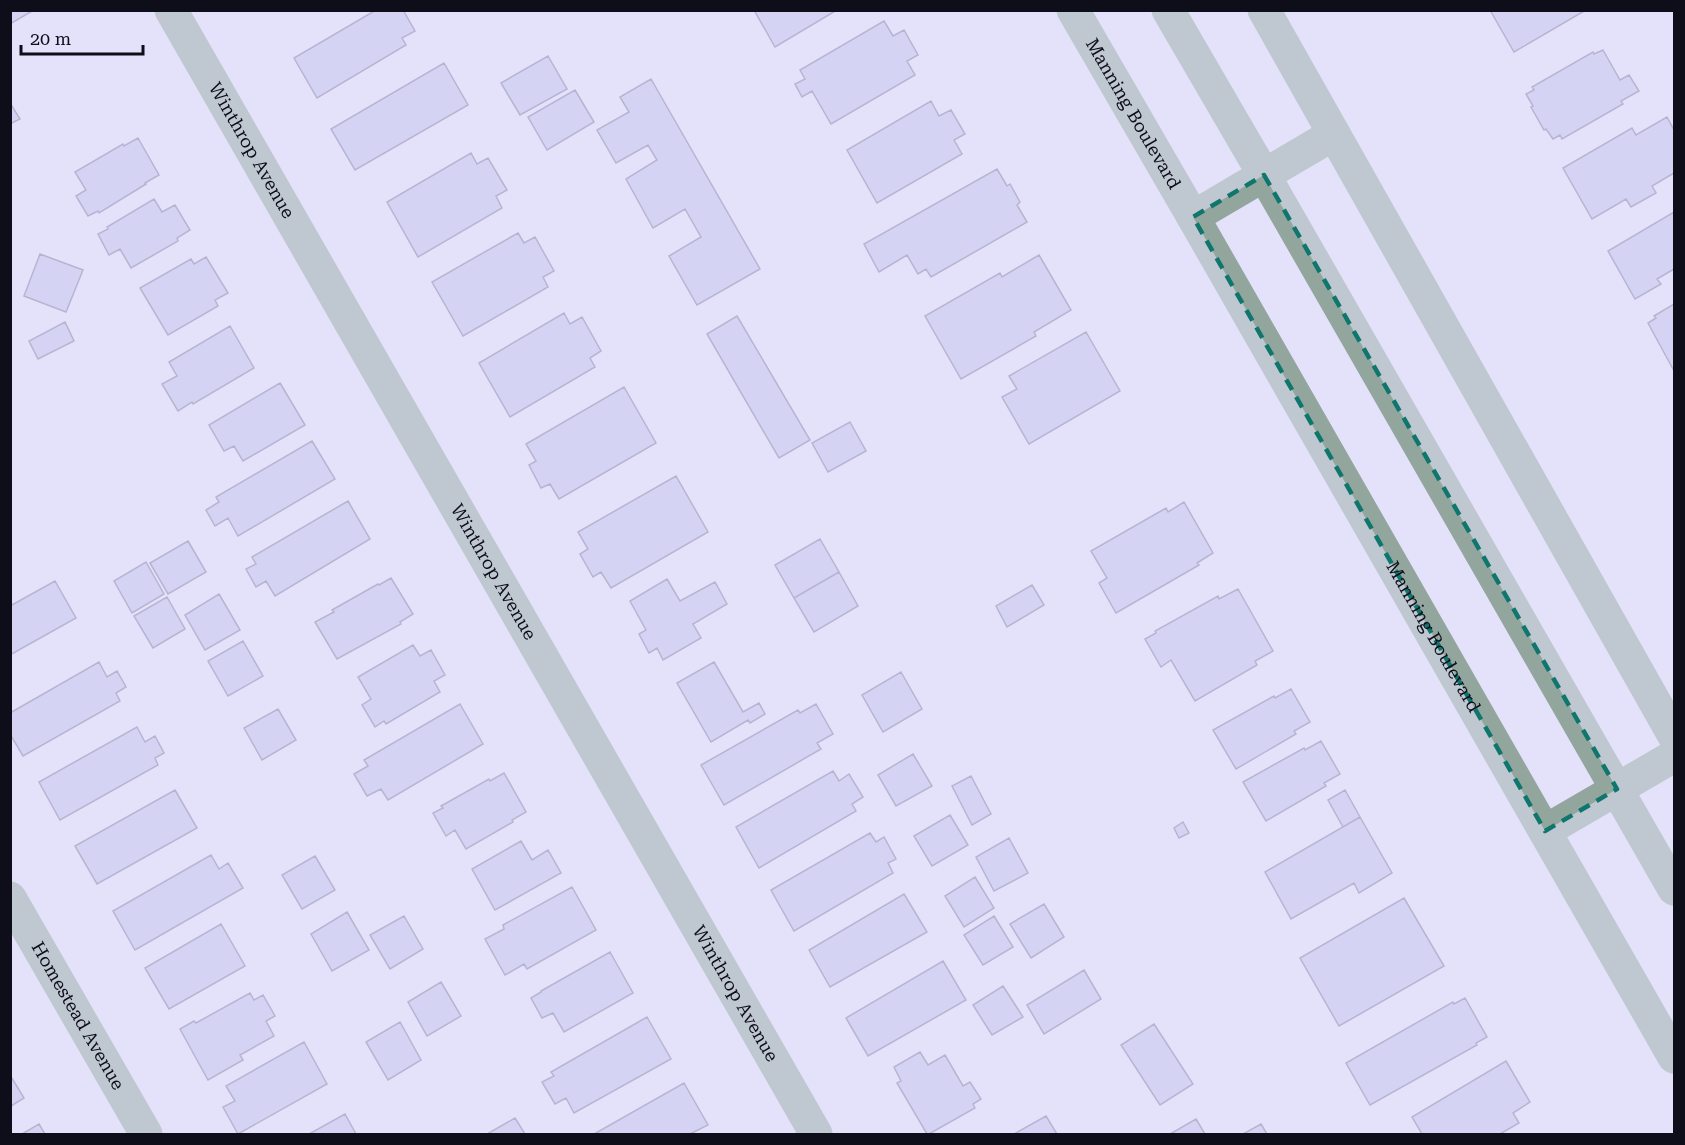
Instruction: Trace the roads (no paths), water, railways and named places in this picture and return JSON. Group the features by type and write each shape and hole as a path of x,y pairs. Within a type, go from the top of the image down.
{"street":[{"name":"Winthrop Avenue","path":"171,10 816,1134"},
{"name":"Manning Boulevard","path":"1073,10 1674,1057"},
{"path":"1168,10 1674,889"},
{"path":"1264,10 1674,736"},
{"path":"1193,217 1334,134"},
{"path":"1545,831 1674,756"},
{"name":"Homestead Avenue","path":"10,898 147,1134"}]}
